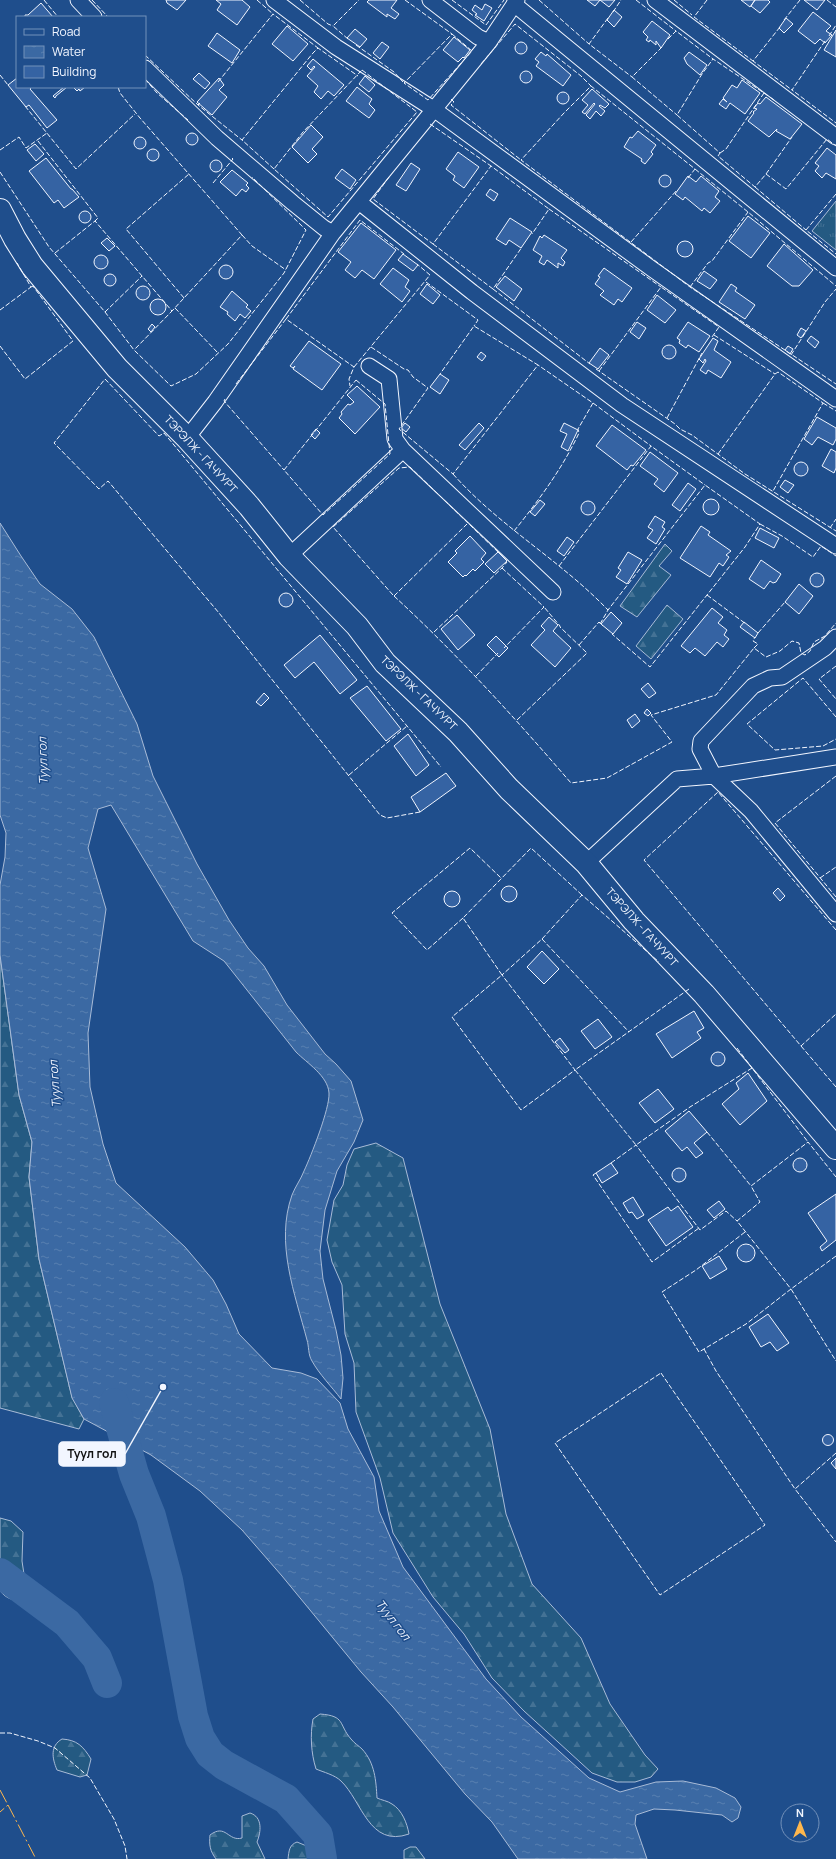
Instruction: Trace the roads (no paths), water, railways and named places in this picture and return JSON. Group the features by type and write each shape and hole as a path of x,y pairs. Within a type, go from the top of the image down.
{"main road":[{"name":"ТЭРЭЛЖ - ГАЧУУРТ","path":"0,210 15,239 32,266 117,368 187,438 248,506 290,556 357,626 385,663 458,732 509,789 586,863 634,921 704,994 836,1148"}],"street":[{"path":"78,0 93,16"},
{"path":"274,0 336,47 435,110 652,270 836,399"},
{"path":"430,0 478,37 489,42"},
{"path":"655,0 836,137"},
{"path":"187,438 215,402 333,233 489,42 516,2 836,268"},
{"path":"146,69 217,138 324,228 333,233"},
{"path":"359,202 478,296 622,405 836,546"},
{"path":"369,366 389,379 395,439 403,450 554,592"},
{"path":"290,556 403,450"},
{"path":"836,637 825,648 782,677 770,678 753,686 701,741 700,749 714,776 751,811 836,914"},
{"path":"586,863 677,779 714,776 836,757"}],"water":[{"path":"0,523 40,584 72,609 94,637 137,724 153,776 197,864 229,920 248,948 264,966 287,1005 325,1054 351,1081 363,1120 354,1142 337,1171 325,1210 320,1251 323,1279 341,1355 343,1378 341,1399 318,1371 309,1353 308,1342 292,1287 286,1250 285,1231 287,1213 292,1195 303,1174 323,1120 328,1100 328,1087 321,1075 296,1052 224,961 193,941 111,805 98,809 88,848 106,909 88,1033 90,1087 103,1144 116,1183 185,1247 213,1280 226,1304 239,1334 272,1368 301,1373 317,1379 340,1403 348,1429 374,1477 379,1511 403,1567 486,1679 521,1717 589,1778 620,1792 656,1782 683,1781 716,1788 735,1798 741,1807 738,1818 732,1822 722,1815 654,1809 636,1815 635,1824 647,1859 518,1859 492,1822 465,1794 242,1530 200,1491 151,1455 84,1419 72,1398 39,1259 29,1177 32,1142 19,1095 0,955 0,885 5,857 6,833 0,815"}],"waterway":[{"path":"114,1403 134,1474 151,1516 168,1580 193,1716 200,1738 210,1754 224,1765 286,1799 318,1835 322,1859"},
{"path":"0,1573 67,1623 97,1658 107,1683"}],"place":[{"name":"Туул гол","path":"163,1387"}]}
